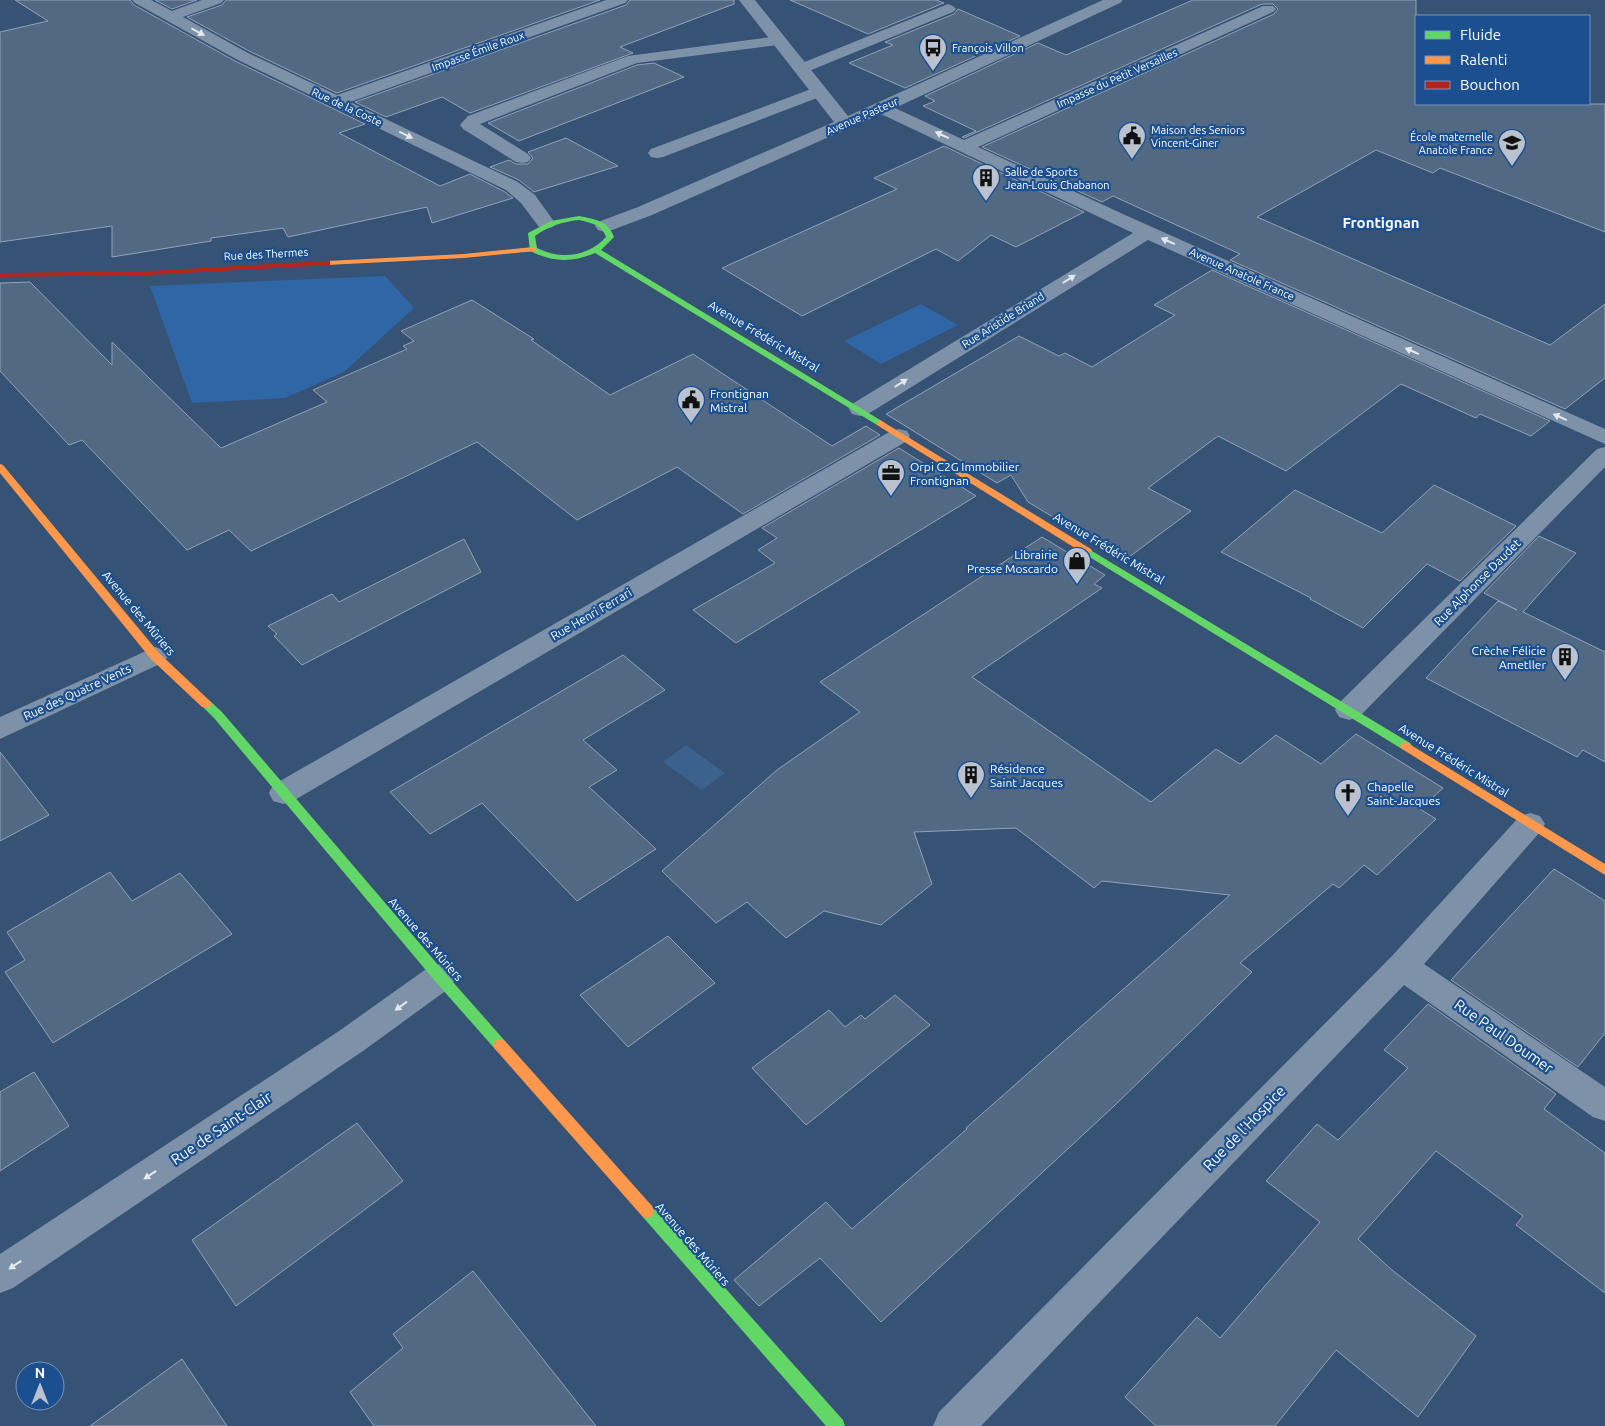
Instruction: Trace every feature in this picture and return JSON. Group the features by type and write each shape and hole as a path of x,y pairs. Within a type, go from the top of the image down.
{"main road":[{"path":"578,218 594,221 605,226 610,232 610,239 606,246 597,251 574,258 550,257 533,248 530,235 546,223 562,219 578,218"},
{"name":"Rue des Thermes","path":"0,275 150,273 464,256 533,248"},
{"name":"Avenue Frédéric Mistral","path":"597,251 860,409 899,436 1349,710 1605,870"},
{"name":"Avenue des Mûriers","path":"0,467 155,656 218,715 440,977 836,1426"}],"street":[{"name":"Rue de la Coste","path":"140,0 242,56 512,186 528,199 546,223"},
{"path":"170,17 216,0"},
{"name":"Impasse Émile Roux","path":"336,101 620,0"},
{"path":"747,0 803,68 845,124"},
{"name":"Avenue Pasteur","path":"605,226 645,211 845,124 1116,0"},
{"path":"803,68 948,9"},
{"name":"Impasse du Petit Versailles","path":"965,146 1268,9"},
{"path":"522,158 469,125 474,120 634,58 779,41"},
{"path":"657,153 819,91"},
{"name":"Avenue Anatole France","path":"881,108 1147,232 1605,437"},
{"name":"Rue Aristide Briand","path":"860,409 1147,232"},
{"name":"Rue Henri Ferrari","path":"283,792 899,436"},
{"name":"Rue Alphonse Daudet","path":"1349,710 1605,454"},
{"name":"Rue des Quatre Vents","path":"0,729 155,656"},
{"name":"Rue de l'Hospice","path":"953,1426 1402,966 1530,824"},
{"name":"Rue Paul Doumer","path":"1402,966 1605,1106"},
{"name":"Rue de Saint-Clair","path":"0,1275 351,1041 440,977"}],"shaded area":[{"path":"385,276 414,308 344,372 285,398 192,403 150,286"},
{"path":"921,304 958,325 881,364 844,341"},
{"path":"686,745 725,773 702,790 663,762"}],"building":[{"path":"15,0 130,0 134,5 235,61 365,124 339,133 440,186 470,174 513,198 432,223 427,207 288,237 283,228 211,238 211,241 112,257 112,226 0,242 0,32 48,21"},
{"path":"155,0 197,0 172,9"},
{"path":"226,0 600,0 337,93 249,51 187,17 222,5"},
{"path":"630,0 734,0 734,4 620,47 633,53 470,113 442,97 386,117 355,102 626,5"},
{"path":"790,0 936,0 944,3 868,34"},
{"path":"1193,0 1416,0 1415,105 1605,104 1605,232 1440,168 1433,173 1376,150 1257,217 1550,345 1605,304 1605,378 1565,409 1230,260 1240,254 1113,196 1102,202 982,147 1274,14 1278,9 1273,4 1262,4 964,138 962,137 976,131 923,106 935,101 925,96 1038,43 1066,55"},
{"path":"958,9 1020,36 905,88 849,63 893,45 885,42 954,14"},
{"path":"654,63 684,77 519,141 488,123 637,65"},
{"path":"566,138 618,166 534,192 519,180 490,167 509,160 516,164 528,164 533,158 528,152"},
{"path":"944,146 1084,212 1016,247 991,235 958,261 936,249 802,316 722,268 897,189 874,178"},
{"path":"1212,270 1550,421 1531,436 1480,414 1476,418 1401,384 1286,471 1218,436 1148,488 1191,511 1125,560 1028,502 1011,475 997,483 886,414 1019,336 1059,356 1065,353 1092,367 1175,315 1154,305"},
{"path":"30,282 112,365 112,342 221,448 327,402 313,390 407,349 403,346 414,341 401,331 472,300 534,339 531,340 610,395 693,354 832,446 866,426 880,435 743,514 677,467 577,520 477,442 251,551 229,530 187,550 82,440 69,445 0,371 0,283"},
{"path":"899,448 976,496 736,643 693,610 775,563 758,550 777,538 762,528"},
{"path":"1434,485 1516,526 1460,581 1427,564 1363,628 1311,598 1221,552 1295,490 1382,533"},
{"path":"1539,536 1576,553 1523,612 1605,652 1605,762 1583,750 1577,757 1426,678 1498,601 1517,610 1484,593"},
{"path":"1042,537 1105,575 1094,584 1102,588 972,677 1151,802 1216,749 1240,764 1276,735 1321,764 1356,734 1443,788 1420,809 1436,819 1377,875 1364,865 1339,888 1333,884 1240,963 1252,972 1113,1107 881,1322 820,1258 759,1306 734,1280 826,1202 852,1229 1230,895 1102,881 1094,888 1016,828 914,832 932,884 881,925 824,911 786,938 747,902 716,923 662,871 777,770 860,712 820,682"},
{"path":"464,539 481,572 302,665 274,636 277,634 268,626 332,594 339,602"},
{"path":"623,655 665,690 583,740 617,770 589,787 656,849 577,901 482,803 430,834 390,792"},
{"path":"0,752 49,815 0,841"},
{"path":"1554,869 1605,901 1605,1033 1578,1067 1451,980"},
{"path":"110,872 132,901 180,873 232,934 53,1043 5,972 25,960 7,932"},
{"path":"668,936 715,983 628,1047 580,995"},
{"path":"895,995 930,1025 806,1125 752,1068 829,1010 845,1027 861,1015 865,1019"},
{"path":"1428,1004 1556,1094 1544,1109 1605,1153 1605,1293 1516,1225 1523,1216 1436,1151 1358,1239 1392,1270 1476,1336 1418,1417 1336,1350 1275,1426 1156,1426 1125,1397 1197,1317 1220,1338 1320,1222 1266,1181 1317,1124 1338,1140 1408,1068 1384,1050"},
{"path":"34,1072 69,1126 0,1171 0,1092"},
{"path":"357,1123 403,1181 236,1306 192,1240"},
{"path":"473,1271 596,1426 374,1426 350,1392 403,1348 393,1334"},
{"path":"182,1359 227,1426 90,1426"}],"traffic: fast":[{"path":"579,218 599,223 608,230 610,237 598,248 575,257 551,257 533,249 531,235 554,222 579,218"},
{"path":"597,251 880,423"},
{"path":"1087,551 1406,746"},
{"path":"206,704 218,715 500,1045"},
{"path":"647,1211 837,1426"}],"traffic: slow":[{"path":"327,263 464,256 533,249"},
{"path":"880,423 1087,551"},
{"path":"0,467 155,656 206,704"},
{"path":"1406,746 1605,870"},
{"path":"500,1045 647,1211"}],"traffic: jam":[{"path":"0,275 150,273 327,263"}],"place":[{"name":"François Villon","path":"933,72"},
{"name":"Maison des Seniors Vincent-Giner","path":"1132,160"},
{"name":"École maternelle Anatole France","path":"1512,167"},
{"name":"Salle de Sports Jean-Louis Chabanon","path":"986,202"},
{"name":"Frontignan Mistral","path":"691,424"},
{"name":"Orpi C2G Immobilier Frontignan","path":"891,497"},
{"name":"Librairie Presse Moscardo","path":"1077,585"},
{"name":"Crèche Félicie Ametller","path":"1565,681"},
{"name":"Résidence Saint Jacques","path":"971,799"},
{"name":"Chapelle Saint-Jacques","path":"1348,817"}],"district":[{"name":"Frontignan","path":"1381,222"}]}
